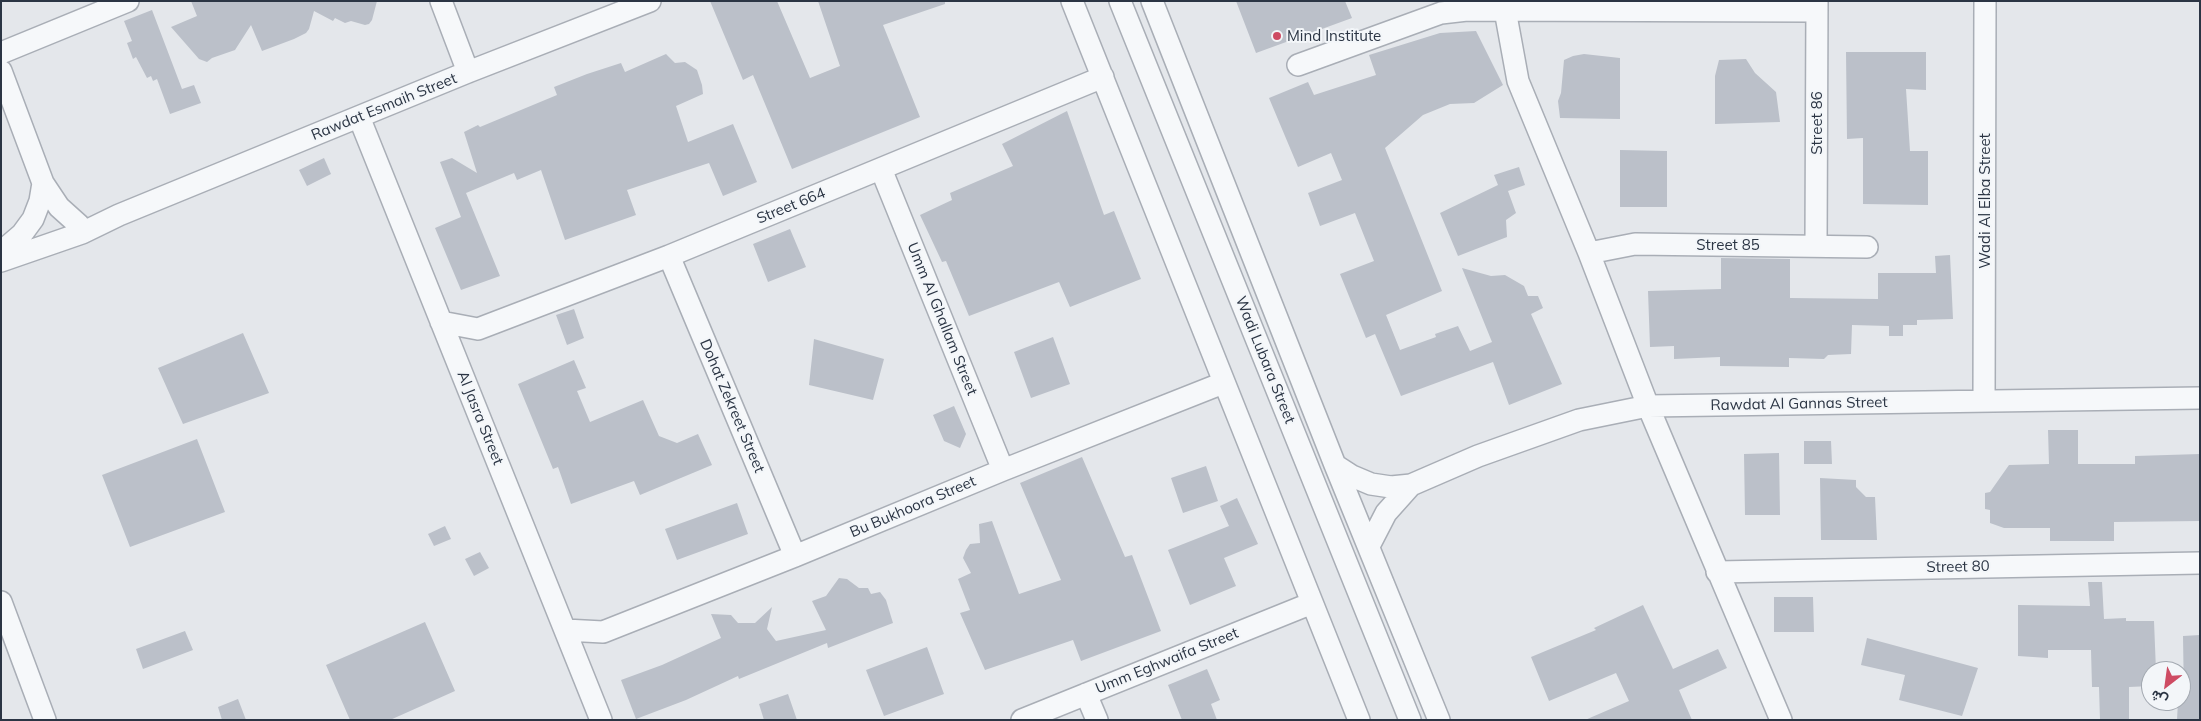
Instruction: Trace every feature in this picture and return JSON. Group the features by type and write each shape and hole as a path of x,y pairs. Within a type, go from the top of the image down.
{"street":[{"path":"1,53 128,1"},
{"path":"441,1 468,72"},
{"name":"Rawdat Esmaih Street","path":"3,251 82,233 119,214 468,72 650,1"},
{"path":"1072,1 1358,720"},
{"name":"Wadi Lubara Street","path":"1120,1 1410,720"},
{"name":"Wadi Lubara Street","path":"1152,1 1335,464 1439,720"},
{"name":"Wadi Al Elba Street","path":"1984,401 1985,1"},
{"path":"1298,64 1441,13 1467,10 1817,6"},
{"name":"Street 86","path":"1816,245 1817,6"},
{"path":"1505,10 1518,81 1589,253 1648,406 1781,720"},
{"path":"1,71 44,183 59,207 79,225"},
{"name":"Street 664","path":"478,329 669,256 1103,77"},
{"name":"Al Jasra Street","path":"359,117 600,720"},
{"name":"Umm Al Ghallam Street","path":"880,169 1003,470"},
{"path":"3,251 22,234 33,218 40,201 44,183"},
{"name":"Rawdat Esmaih Street","path":"3,251 79,225 119,214"},
{"name":"Street 85","path":"1589,253 1635,244 1867,247"},
{"name":"Dohat Zekreet Street","path":"669,256 796,556"},
{"path":"441,322 478,329 457,360"},
{"name":"Bu Bukhoora Street","path":"565,630 603,632 1223,383"},
{"name":"Rawdat Al Gannas Street","path":"1335,464 1352,476 1371,484 1391,487 1411,485 1478,456 1579,420 1648,406 2200,398"},
{"name":"Rawdat Al Gannas Street","path":"1369,546 1386,512 1411,485"},
{"name":"Street 80","path":"1717,572 2200,563"},
{"path":"1,602 45,720"},
{"name":"Umm Eghwaifa Street","path":"1022,720 1312,602"},
{"name":"Bu Bukhoora Street","path":"577,661 603,632"},
{"path":"1086,694 1096,720"}],"building":[{"path":"191,1 377,1 372,20 369,24 365,25 351,21 345,23 335,18 333,21 314,11 306,33 262,51 251,25 235,50 212,58 207,62 199,59 171,27 197,16"},
{"path":"710,1 777,1 810,78 840,66 818,1 945,1 945,4 883,25 920,117 792,169 753,75 743,80"},
{"name":"Mind Institute","path":"1236,1 1345,1 1352,18 1256,53"},
{"path":"152,10 182,89 194,85 201,103 170,114 157,79 153,81 151,76 147,78 136,57 133,59 127,43 132,41 124,21"},
{"path":"1476,31 1503,85 1474,103 1450,104 1423,115 1385,148 1442,291 1386,315 1400,350 1436,337 1435,334 1458,326 1470,351 1492,342 1462,268 1491,276 1505,275 1524,286 1528,296 1538,296 1543,308 1531,314 1562,384 1509,405 1493,362 1401,396 1375,334 1366,338 1340,274 1374,261 1355,213 1320,226 1308,193 1342,180 1331,153 1298,167 1269,98 1308,82 1314,95 1376,75 1369,55 1440,33"},
{"path":"1846,52 1926,52 1926,90 1906,89 1910,151 1928,151 1928,205 1863,204 1863,138 1847,139"},
{"path":"666,54 675,63 685,62 697,70 702,85 703,94 676,106 688,142 733,124 757,182 723,196 709,163 627,190 636,215 565,240 541,170 517,180 514,173 466,193 500,276 461,290 435,228 461,217 440,162 452,158 477,173 464,132 557,95 554,87 587,74 621,63 625,72"},
{"path":"1584,54 1620,58 1620,119 1560,118 1558,101 1561,93 1564,60"},
{"path":"1746,59 1755,73 1776,92 1780,122 1715,124 1715,76 1719,60"},
{"path":"1067,111 1104,215 1114,211 1141,279 1070,307 1059,282 969,316 946,261 942,262 920,215 952,200 950,193 1013,166 1002,144"},
{"path":"1620,150 1667,151 1667,207 1620,207"},
{"path":"324,158 331,174 307,186 299,170"},
{"path":"1519,167 1525,185 1508,191 1516,213 1506,220 1507,237 1458,256 1440,213 1498,185 1494,175"},
{"path":"790,229 806,267 768,282 753,244"},
{"path":"1950,255 1953,319 1917,320 1917,325 1903,325 1903,336 1889,336 1889,326 1852,325 1851,354 1828,355 1824,359 1789,358 1789,367 1720,366 1720,357 1674,359 1674,346 1650,347 1648,291 1721,289 1721,258 1790,259 1790,298 1878,299 1878,273 1936,273 1935,256"},
{"path":"574,309 584,338 567,345 556,315"},
{"path":"243,333 269,393 183,424 158,368"},
{"path":"1053,337 1070,384 1031,398 1014,352"},
{"path":"814,339 884,359 873,400 809,385"},
{"path":"574,360 586,388 577,391 590,422 643,400 659,436 677,443 698,434 712,465 640,495 634,481 571,504 558,467 553,469 518,384"},
{"path":"954,406 966,434 960,448 944,441 933,415"},
{"path":"2048,430 2078,430 2078,464 2135,464 2135,456 2200,454 2200,521 2114,522 2114,541 2050,541 2050,528 2004,528 1990,523 1990,510 1985,509 1985,493 1990,492 2009,465 2049,464"},
{"path":"197,439 225,512 130,547 102,475"},
{"path":"1804,441 1831,441 1832,464 1804,464"},
{"path":"1779,453 1780,515 1745,515 1744,454"},
{"path":"1082,457 1125,557 1132,555 1161,631 1081,661 1073,640 985,670 960,613 970,610 958,579 971,573 963,558 966,550 970,544 980,543 979,524 992,521 1019,594 1061,580 1020,483"},
{"path":"1206,466 1218,501 1183,513 1171,478"},
{"path":"1820,478 1856,480 1856,487 1866,497 1875,497 1877,540 1821,540"},
{"path":"1237,498 1258,544 1224,558 1236,586 1190,605 1168,550 1229,526 1220,506"},
{"path":"737,503 748,534 677,560 665,529"},
{"path":"445,526 451,539 434,546 428,534"},
{"path":"480,552 489,568 474,576 465,559"},
{"path":"839,578 847,579 859,588 868,588 871,594 880,592 886,600 893,623 828,648 827,643 739,679 738,676 686,700 636,719 621,680 662,665 721,638 711,614 731,615 738,623 755,623 772,607 767,629 776,641 826,630 812,601 826,596"},
{"path":"2088,582 2102,582 2104,619 2126,618 2126,621 2154,621 2156,661 2141,661 2141,686 2129,687 2129,720 2100,720 2099,687 2092,687 2091,650 2048,650 2048,658 2018,656 2018,605 2090,606"},
{"path":"1774,597 1813,597 1814,632 1774,632"},
{"path":"1643,605 1673,669 1718,649 1727,668 1679,690 1692,720 1585,720 1629,701 1616,673 1549,701 1531,657 1596,630 1594,628"},
{"path":"425,622 455,691 390,720 350,720 326,665"},
{"path":"185,631 193,650 143,669 136,649"},
{"path":"2200,635 2200,720 2177,720 2177,711 2191,711 2191,661 2183,661 2183,636"},
{"path":"1867,638 1978,668 1962,716 1899,700 1905,675 1861,665"},
{"path":"927,647 944,694 884,716 866,670"},
{"path":"1207,669 1220,700 1211,704 1217,720 1182,720 1168,685"},
{"path":"788,694 797,720 764,720 759,704"},
{"path":"238,699 246,720 222,720 218,707"}],"place":[{"name":"Mind Institute","path":"1277,36"}]}
